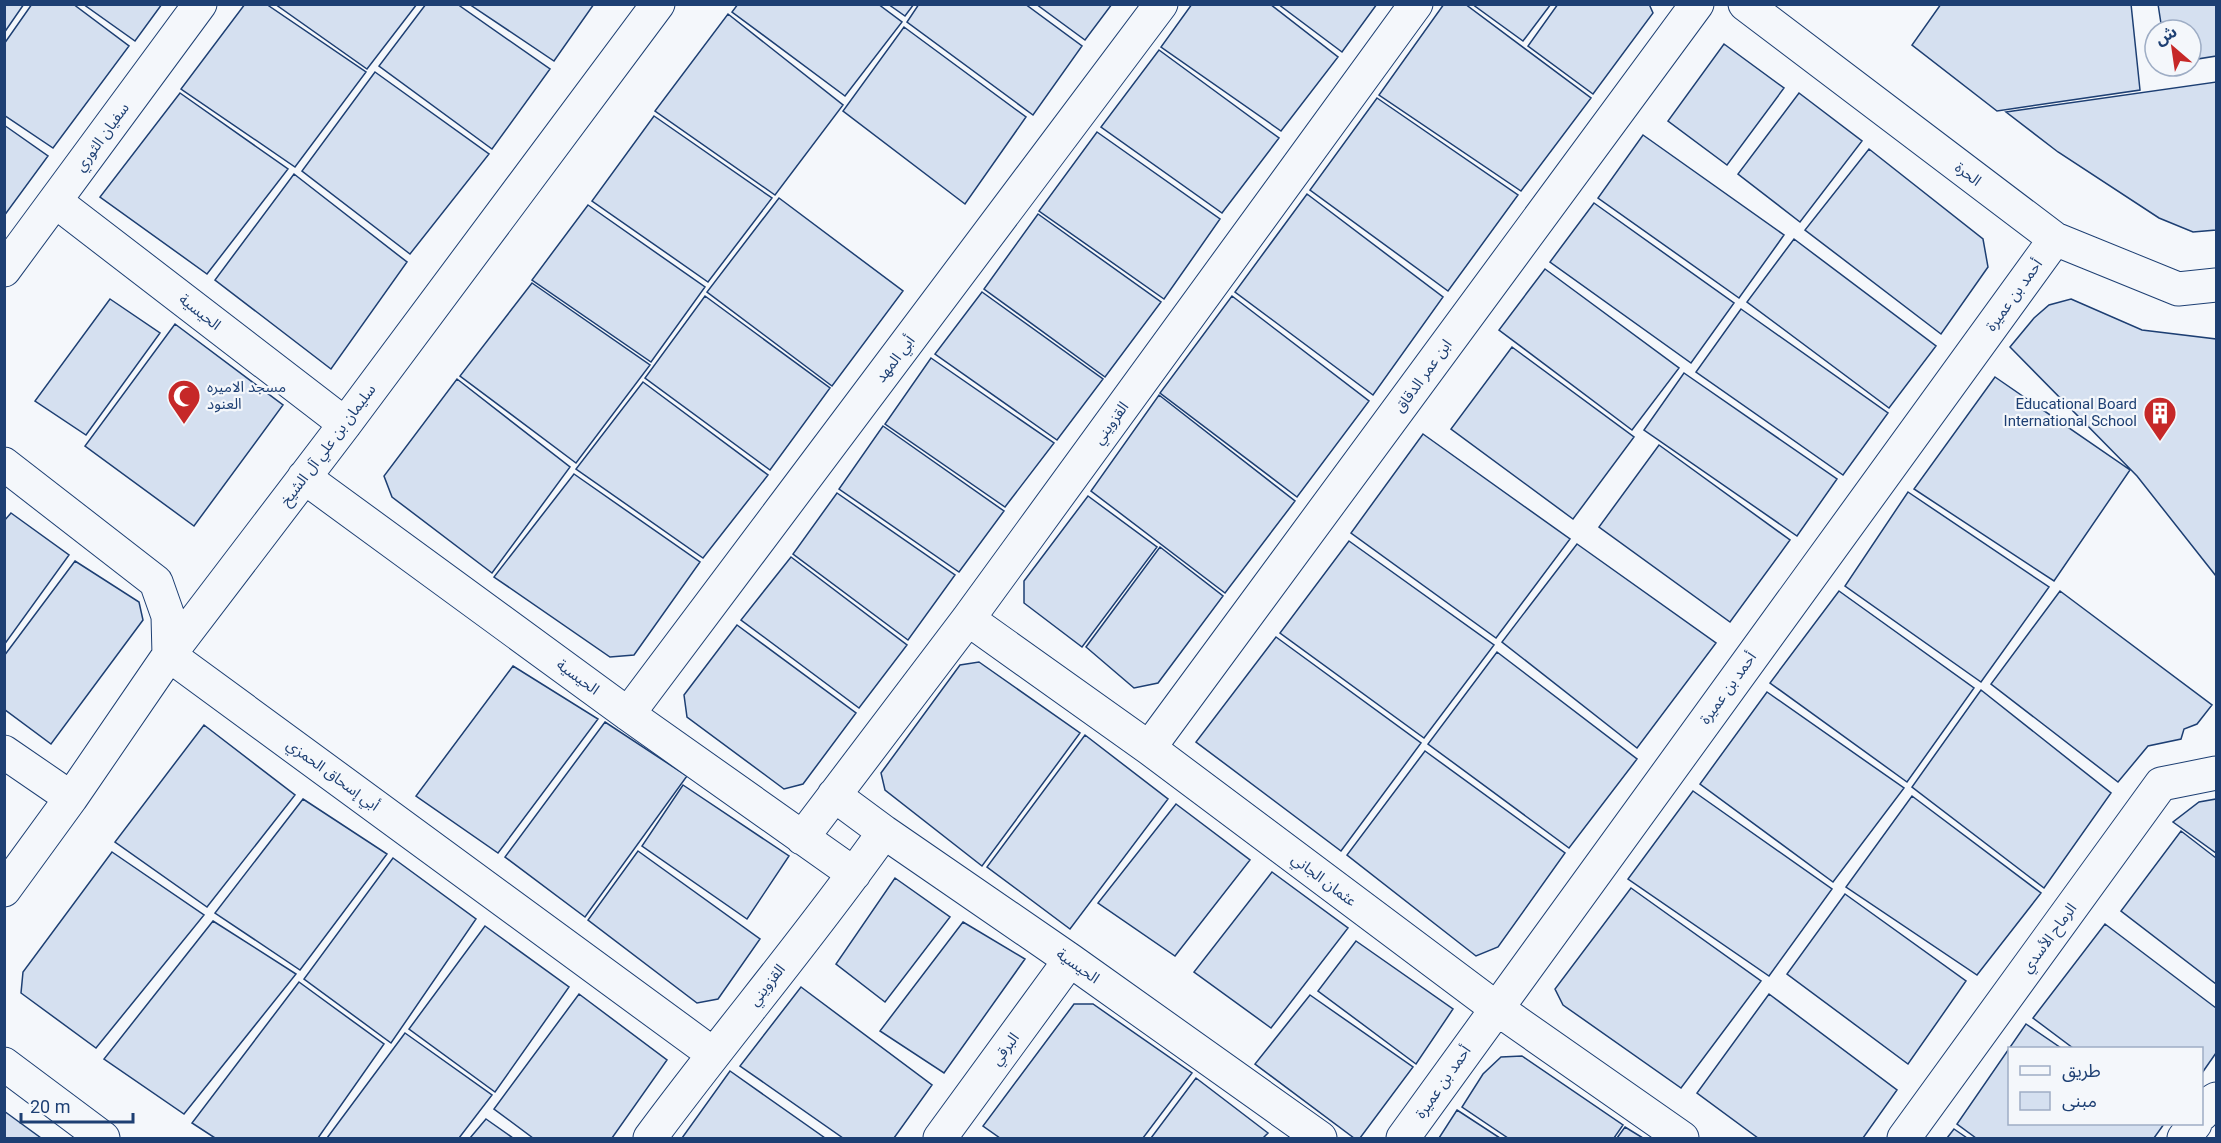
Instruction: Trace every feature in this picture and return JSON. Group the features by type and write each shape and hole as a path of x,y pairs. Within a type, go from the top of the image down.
{"street":[{"name":"سفيان الثوري","path":"4,270 200,4"},
{"name":"سليمان بن علي آل الشيخ","path":"4,890 71,798 169,655 345,424 658,4"},
{"name":"أبي المهد","path":"628,714 1161,4"},
{"name":"القزويني","path":"802,838 968,619 1416,4"},
{"name":"ابن عمر الدقاق","path":"1149,748 1697,4"},
{"name":"الحرة","path":"1745,4 2055,239 2178,289 2217,285"},
{"name":"الحيسية","path":"56,201 345,424"},
{"name":"أحمد بن عميرة","path":"1403,1138 2055,239"},
{"path":"4,464 156,582 168,616 169,655"},
{"name":"الحيسية","path":"304,477 628,714 855,874"},
{"name":"عثمان الجاني","path":"968,619 1149,748 1496,1008 1682,1138"},
{"name":"أبي إسحاق الحمزي","path":"169,655 713,1054"},
{"path":"4,752 71,798"},
{"name":"الرماح الأسدي","path":"1904,1138 2161,784 2217,773"},
{"name":"الحيسية","path":"834,795 1320,1138"},
{"name":"القزويني","path":"650,1138 855,874 884,832"},
{"name":"البرقي","path":"940,1138 1070,960"},
{"path":"4,1064 103,1138"},
{"path":"2203,1112 2208,1104 2217,1099"},
{"path":"2184,1138 2194,1125"}],"building":[{"path":"4,4 24,4 4,33"},
{"path":"32,4 73,4 129,46 53,148 4,115 4,44"},
{"path":"83,4 162,4 135,41"},
{"path":"245,4 266,4 366,72 295,167 181,89"},
{"path":"275,4 417,4 367,69"},
{"path":"426,4 457,4 550,69 492,149 379,66"},
{"path":"469,4 594,4 554,61"},
{"path":"738,4 878,4 902,22 845,96 732,12"},
{"path":"888,4 914,4 905,16"},
{"path":"919,4 1025,4 1082,46 1033,115 907,22"},
{"path":"1036,4 1112,4 1085,40"},
{"path":"1192,4 1270,4 1338,57 1281,131 1161,47"},
{"path":"1278,4 1377,4 1342,52"},
{"path":"1444,4 1465,4 1591,98 1521,191 1379,95"},
{"path":"1472,4 1551,4 1523,41"},
{"path":"1558,4 1649,4 1653,13 1593,94 1528,46"},
{"path":"1941,4 2131,4 2140,90 1997,111 1912,45"},
{"path":"2158,4 2216,4 2216,56 2203,58 2203,18 2160,18"},
{"path":"728,14 843,105 775,195 655,111"},
{"path":"904,27 1026,117 965,204 843,111"},
{"path":"1724,44 1784,88 1727,165 1668,121"},
{"path":"1159,50 1279,138 1222,213 1101,127"},
{"path":"375,72 489,154 410,254 302,171"},
{"path":"2216,82 2216,230 2193,232 2159,218 2058,152 2006,112"},
{"path":"180,93 288,169 207,274 100,197"},
{"path":"1799,93 1862,141 1800,222 1738,174"},
{"path":"1377,98 1518,195 1448,291 1310,190"},
{"path":"654,116 772,198 708,282 592,201"},
{"path":"4,125 48,156 4,216"},
{"path":"1097,132 1220,219 1164,299 1039,211"},
{"path":"1643,135 1784,235 1739,298 1598,198"},
{"path":"1869,149 1983,239 1988,267 1941,334 1805,230"},
{"path":"294,174 407,262 331,369 215,280"},
{"path":"1307,194 1443,297 1373,395 1235,292"},
{"path":"779,198 903,291 832,386 707,292"},
{"path":"1594,203 1734,303 1691,363 1550,262"},
{"path":"588,205 705,287 651,362 532,280"},
{"path":"1038,214 1161,302 1105,377 984,289"},
{"path":"1794,239 1936,346 1889,408 1747,302"},
{"path":"1545,269 1679,368 1632,430 1499,330"},
{"path":"532,283 650,365 576,463 460,376"},
{"path":"982,292 1103,379 1057,440 935,354"},
{"path":"705,296 830,388 770,470 645,378"},
{"path":"1232,296 1369,401 1297,497 1160,393"},
{"path":"110,299 160,333 86,435 35,401"},
{"name":"Educational Board International School","path":"2071,299 2142,330 2216,339 2216,576 2137,476 2010,347 2034,318 2049,305"},
{"path":"1741,309 1888,413 1843,475 1696,372"},
{"name":"مسجد الاميره العنود","path":"175,324 283,405 194,526 85,446"},
{"path":"1512,347 1634,437 1573,519 1451,429"},
{"path":"931,358 1054,443 1005,507 885,424"},
{"path":"1684,373 1837,479 1797,536 1644,430"},
{"path":"1995,377 2130,470 2054,581 1914,489"},
{"path":"457,379 570,467 492,573 392,497 384,476"},
{"path":"643,382 768,475 703,558 576,469"},
{"path":"1159,395 1295,501 1225,593 1091,491"},
{"path":"883,426 1004,511 959,572 839,489"},
{"path":"1423,434 1570,539 1496,638 1351,533"},
{"path":"1659,445 1790,540 1730,622 1599,527"},
{"path":"574,474 700,562 634,655 610,657 494,577"},
{"path":"1908,492 2049,587 1981,682 1845,586"},
{"path":"837,493 955,575 908,640 793,554"},
{"path":"1088,496 1157,547 1082,647 1024,603 1024,581"},
{"path":"11,513 69,555 4,645 4,521"},
{"path":"1349,541 1494,645 1424,738 1280,633"},
{"path":"1577,544 1716,643 1637,748 1502,642"},
{"path":"1160,547 1223,596 1158,683 1134,688 1086,647"},
{"path":"791,557 907,645 859,708 741,620"},
{"path":"75,561 139,602 143,620 51,744 4,709 4,656"},
{"path":"1839,591 1974,688 1907,782 1770,683"},
{"path":"2060,591 2212,705 2197,724 2184,729 2181,739 2148,746 2118,782 1991,684"},
{"path":"737,625 856,713 803,784 784,789 687,717 684,695"},
{"path":"1276,637 1421,743 1341,851 1196,742"},
{"path":"1497,652 1637,759 1569,848 1428,744"},
{"path":"979,662 1080,733 982,866 885,790 881,773 960,665"},
{"path":"513,666 598,719 498,853 416,796"},
{"path":"1981,690 2111,793 2044,888 1912,787"},
{"path":"1767,692 1904,788 1833,882 1700,784"},
{"path":"605,722 687,776 585,917 505,857"},
{"path":"204,725 295,795 207,907 115,842"},
{"path":"1085,735 1168,799 1070,929 987,867"},
{"path":"1425,751 1565,853 1498,947 1476,956 1347,855"},
{"path":"683,785 789,856 747,919 642,846"},
{"path":"1693,791 1832,889 1769,976 1628,879"},
{"path":"1912,796 2041,893 1977,975 1846,887"},
{"path":"303,799 387,854 300,970 215,913"},
{"path":"2216,799 2216,853 2173,822 2199,802"},
{"path":"1176,804 1250,860 1175,956 1098,903"},
{"path":"2181,831 2216,858 2216,984 2121,911"},
{"path":"638,851 760,939 718,999 697,1003 588,920"},
{"path":"112,852 204,915 96,1048 21,993 23,972"},
{"path":"393,858 476,919 391,1043 304,979"},
{"path":"1272,872 1348,928 1271,1028 1194,972"},
{"path":"895,878 950,917 885,1002 836,964"},
{"path":"1631,888 1761,981 1681,1088 1563,1005 1555,989"},
{"path":"1845,894 1966,981 1908,1064 1787,974"},
{"path":"213,921 296,974 184,1114 104,1059"},
{"path":"963,922 1025,959 944,1073 880,1031"},
{"path":"2105,924 2216,1008 2216,1053 2203,1072 2203,1047 2072,1047 2033,1018"},
{"path":"485,926 569,987 495,1092 409,1029"},
{"path":"1356,941 1453,1009 1416,1064 1318,991"},
{"path":"299,982 384,1044 318,1138 215,1138 192,1123"},
{"path":"801,987 932,1085 894,1138 843,1138 740,1066"},
{"path":"579,994 667,1060 612,1138 533,1138 494,1109"},
{"path":"1769,994 1897,1090 1863,1138 1758,1138 1697,1093"},
{"path":"1310,995 1413,1067 1360,1138 1354,1138 1255,1064"},
{"path":"1074,1004 1093,1004 1192,1073 1143,1138 1000,1138 983,1126"},
{"path":"2026,1024 2060,1047 2010,1047"},
{"path":"405,1033 492,1095 459,1138 327,1138"},
{"path":"2008,1050 2008,1125 2163,1125 2154,1138 1976,1138 1957,1124"},
{"path":"1522,1056 1623,1125 1614,1138 1508,1138 1462,1107 1483,1074 1501,1057"},
{"path":"730,1071 825,1138 682,1138"},
{"path":"1196,1078 1268,1133 1263,1138 1151,1138"},
{"path":"1457,1110 1500,1138 1439,1138"},
{"path":"4,1111 41,1138 4,1138"},
{"path":"486,1119 513,1138 470,1138"},
{"path":"1625,1127 1643,1138 1617,1138"},
{"path":"1954,1129 1967,1138 1947,1138"}],"place":[{"name":"مسجد الاميره العنود","path":"184,425"},
{"name":"Educational Board International School","path":"2160,442"}]}
